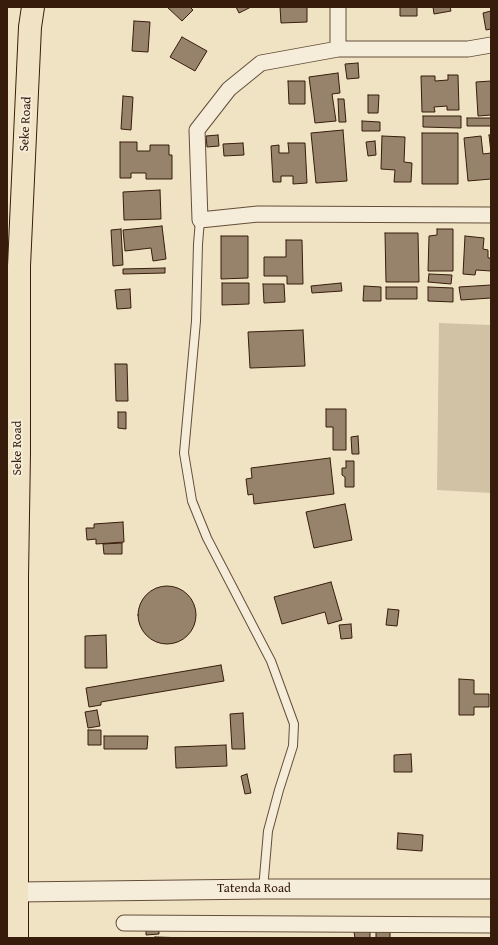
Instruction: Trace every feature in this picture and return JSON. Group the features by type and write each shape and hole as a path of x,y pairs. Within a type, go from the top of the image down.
{"main road":[{"name":"Seke Road","path":"17,938 12,894 19,452 19,266 30,27 33,7"}],"street":[{"path":"338,7 338,49"},
{"path":"491,45 468,49 338,49 261,62 229,89 197,130 200,220 258,214 491,214"},
{"name":"Tatenda Road","path":"12,894 263,889 491,889"},
{"path":"124,923 491,925"}],"lane":[{"path":"200,220 196,321 184,453 192,501 208,538 271,661 294,724 293,746 268,831 263,889"}],"shaded area":[{"path":"439,323 491,325 491,493 437,490"}],"building":[{"path":"167,7 190,7 193,10 182,21"},
{"path":"236,7 251,7 239,13"},
{"path":"280,7 307,7 307,22 281,23"},
{"path":"400,7 417,7 417,16 400,16"},
{"path":"433,7 450,7 451,11 434,14"},
{"path":"491,11 491,29 486,30 483,13"},
{"path":"134,21 150,22 148,52 132,51"},
{"path":"182,37 207,51 195,71 170,57"},
{"path":"358,63 359,78 347,79 345,64"},
{"path":"338,73 340,93 332,94 336,121 315,123 309,77"},
{"path":"448,75 458,75 459,110 447,110 447,106 434,107 435,112 422,112 421,76 435,76 435,81 448,80"},
{"path":"288,81 305,81 305,104 289,104"},
{"path":"491,81 491,115 478,116 476,82"},
{"path":"368,95 379,95 378,113 368,113"},
{"path":"123,96 133,97 131,130 121,129"},
{"path":"338,99 344,99 346,122 339,122"},
{"path":"423,116 461,116 461,128 423,127"},
{"path":"467,118 491,118 491,126 467,126"},
{"path":"362,121 380,122 380,131 362,131"},
{"path":"343,130 347,181 316,183 311,133"},
{"path":"422,133 458,133 458,184 422,184"},
{"path":"218,135 219,146 207,147 206,136"},
{"path":"489,135 491,135 491,153"},
{"path":"382,136 405,137 404,162 412,163 411,182 394,182 395,170 381,169"},
{"path":"481,136 483,154 491,153 491,179 468,181 464,138"},
{"path":"375,141 376,155 368,156 366,142"},
{"path":"120,142 137,142 137,151 150,151 150,145 169,145 169,155 172,155 172,179 146,179 146,173 131,173 131,178 120,178"},
{"path":"243,143 244,155 224,156 223,144"},
{"path":"288,143 305,143 307,183 293,184 293,176 281,176 281,182 273,182 271,146 279,145 279,153 289,153"},
{"path":"160,190 161,219 124,220 123,192"},
{"path":"162,226 166,259 153,261 151,248 125,251 123,230"},
{"path":"121,229 123,265 113,266 111,230"},
{"path":"437,229 453,229 453,271 428,271 429,236 437,235"},
{"path":"385,233 418,233 419,282 386,282"},
{"path":"221,236 248,236 248,278 221,279"},
{"path":"465,236 484,238 483,249 488,250 488,258 491,258 491,271 476,270 475,275 463,274"},
{"path":"286,240 302,240 303,284 287,284 287,276 264,276 264,257 286,257"},
{"path":"165,268 165,273 123,274 123,269"},
{"path":"429,274 452,275 451,284 428,282"},
{"path":"222,283 249,283 249,304 222,305"},
{"path":"341,283 342,291 312,293 311,286"},
{"path":"263,284 284,284 285,302 264,303"},
{"path":"491,285 491,298 461,300 459,287"},
{"path":"364,286 381,287 381,301 363,301"},
{"path":"386,287 417,287 417,299 386,299"},
{"path":"428,287 453,288 453,302 428,301"},
{"path":"130,289 131,308 117,309 115,290"},
{"path":"303,330 305,366 250,368 248,332"},
{"path":"115,364 127,364 128,401 116,401"},
{"path":"326,409 346,409 346,450 333,450 333,427 326,427"},
{"path":"118,412 126,412 126,429 118,428"},
{"path":"358,436 359,454 352,454 351,437"},
{"path":"330,458 334,494 254,504 253,494 248,495 246,479 252,478 251,468"},
{"path":"346,461 354,461 354,487 345,487 345,477 342,475 342,468 346,468"},
{"path":"345,504 352,540 314,548 306,512"},
{"path":"123,522 124,542 96,544 96,539 87,540 86,528 94,528 94,524"},
{"path":"122,543 122,554 104,554 103,544"},
{"path":"331,582 342,620 328,624 325,612 282,624 274,597"},
{"path":"167,586 183,591 191,599 196,615 191,631 183,639 167,644 151,639 143,631 138,615 143,599 151,591"},
{"path":"388,609 399,610 397,626 386,625"},
{"path":"351,624 352,638 341,639 339,625"},
{"path":"106,635 107,668 85,668 85,636"},
{"path":"221,665 224,681 101,702 101,705 89,707 86,688"},
{"path":"459,679 474,680 474,694 489,694 489,707 474,707 474,715 459,715"},
{"path":"97,710 100,726 88,728 85,712"},
{"path":"243,713 245,749 232,749 230,714"},
{"path":"88,730 101,730 101,745 88,745"},
{"path":"104,736 148,736 147,749 104,749"},
{"path":"226,745 227,766 176,768 175,747"},
{"path":"411,754 412,772 394,772 394,755"},
{"path":"247,774 251,793 245,794 241,776"},
{"path":"398,833 423,835 422,851 397,849"},
{"path":"159,928 159,934 146,935 146,929"},
{"path":"370,931 370,938 355,938 354,932"},
{"path":"376,931 390,932 390,938 376,938"},
{"path":"155,937 189,938 155,938"}]}
